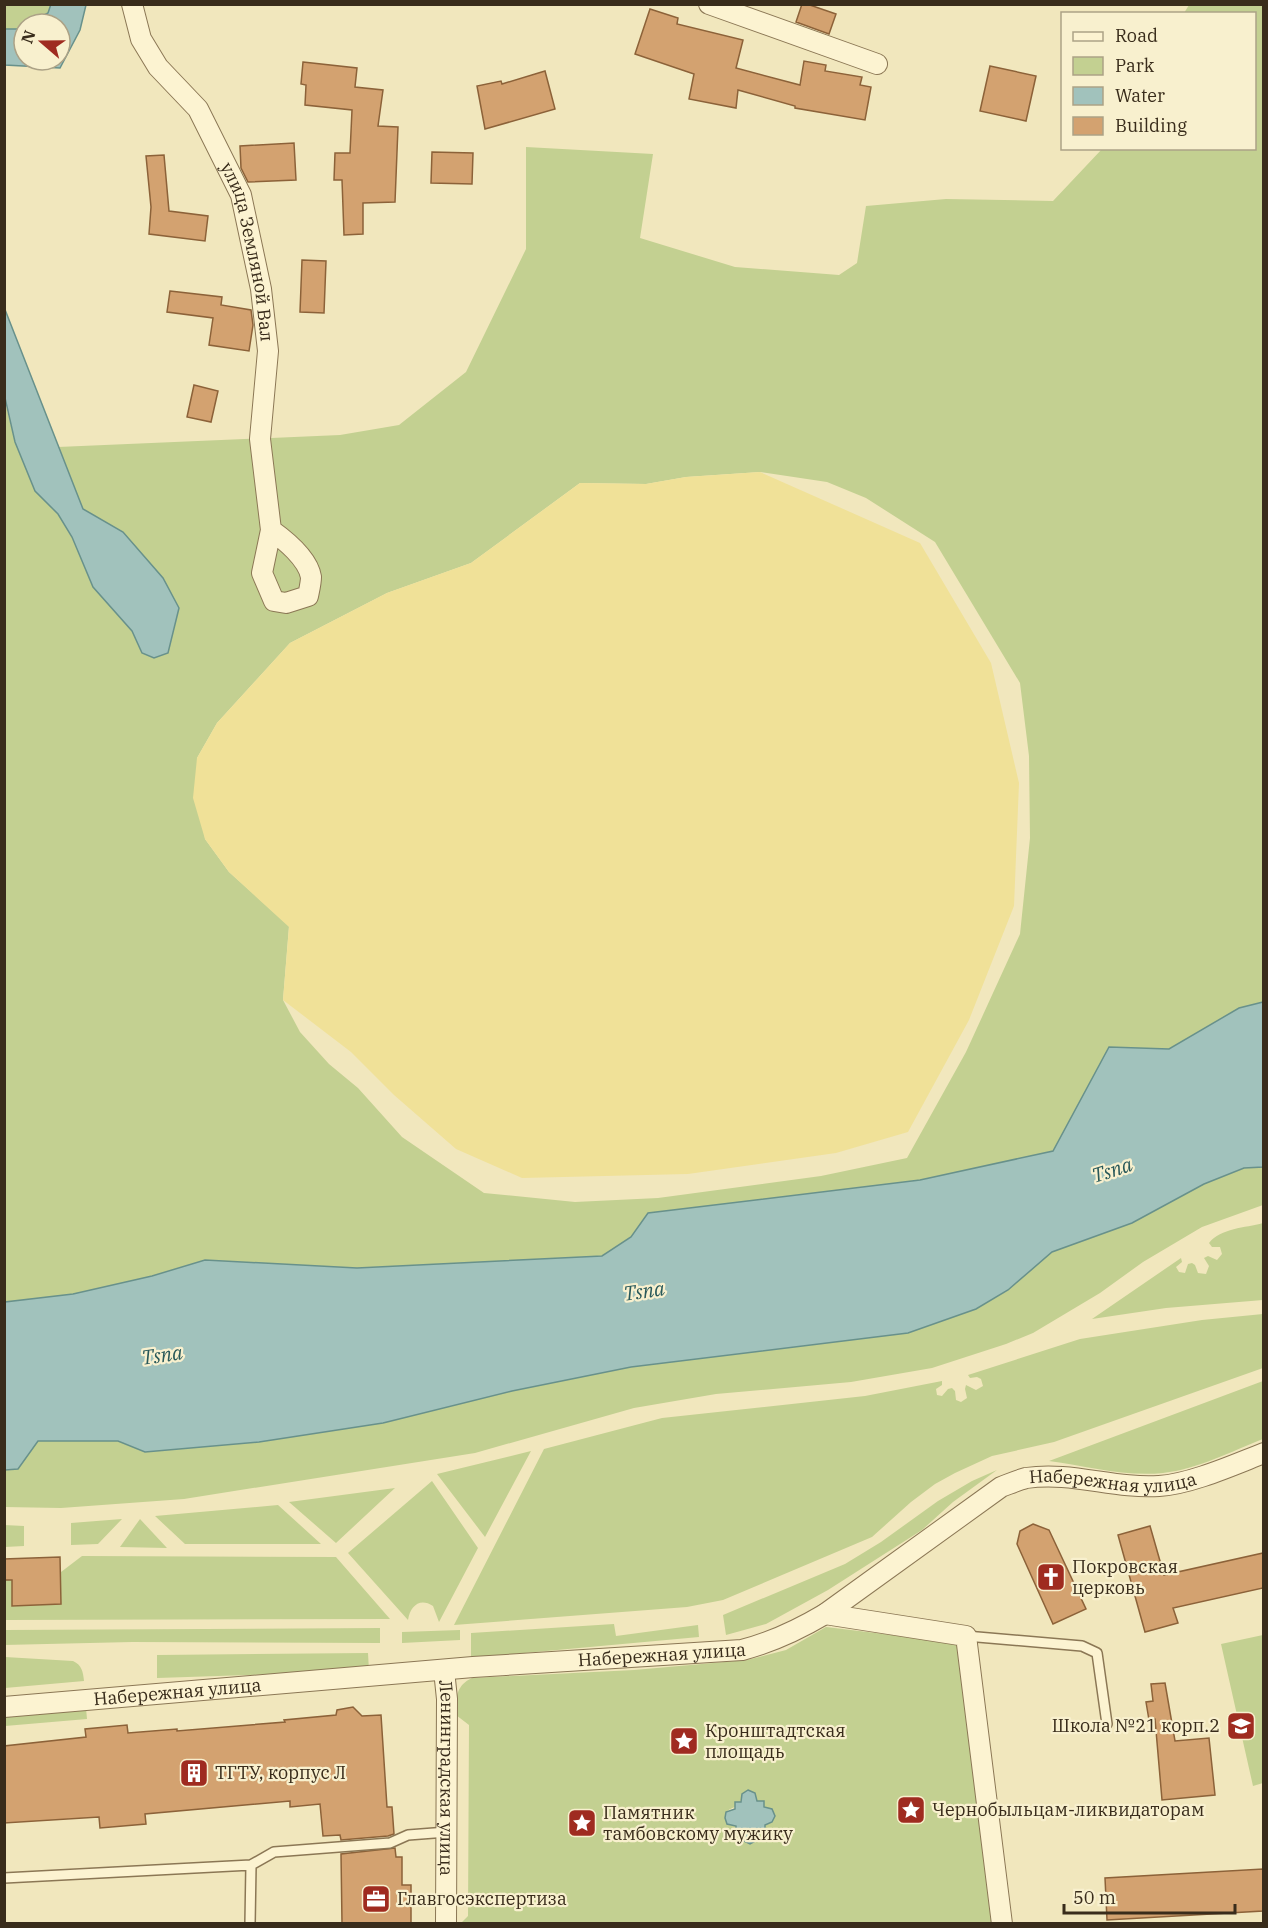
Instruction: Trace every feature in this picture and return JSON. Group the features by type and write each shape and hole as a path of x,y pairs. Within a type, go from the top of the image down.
{"street":[{"name":"улица Земляной Вал","path":"132,4 141,39 158,67 198,109 241,195 261,289 268,351 260,439 271,530"},
{"path":"709,4 877,64"},
{"name":"Набережная улица","path":"4,1707 444,1670 742,1650 768,1643 799,1630 825,1614 1001,1487 1023,1479 1043,1476 1125,1486 1159,1486 1180,1482 1263,1454"},
{"path":"825,1614 966,1636 1002,1923"},
{"name":"Ленинградская улица","path":"444,1670 447,1699 446,1923"}],"lane":[{"path":"966,1636 1082,1646 1097,1653 1107,1724"},
{"path":"4,1878 251,1865 274,1852 390,1843 408,1835 447,1832"},
{"path":"250,1923 251,1865"}],"green space":[{"path":"5,5 51,5 48,12 12,12 12,29 5,29"},
{"path":"1189,5 1263,5 1263,1002 1239,1008 1169,1049 1109,1047 1054,1151 920,1180 649,1213 631,1237 602,1256 357,1268 205,1260 152,1276 73,1295 5,1302 4,398 15,442 35,491 58,514 72,537 93,587 132,631 142,653 123,532 83,510 58,447 340,435 399,425 466,372 526,249 526,147 653,154 640,238 735,267 839,275 857,263 866,206 946,199 1053,201 1101,150 1256,150 1256,12 1185,12","holes":["760,472 827,482 866,498 935,542 1020,683 1029,756 1030,838 1020,934 966,1052 907,1158 821,1176 658,1198 575,1202 484,1193 402,1137 358,1088 329,1064 300,1032 283,1000 289,926 229,872 205,839 197,758 217,723 290,643 387,593 471,563 580,483 646,484 686,477"]},
{"path":"1263,1167 1263,1205 1202,1227 1033,1333 932,1368 851,1382 716,1394 634,1408 475,1453 184,1499 61,1508 5,1507 5,1470 18,1469 37,1441 118,1441 145,1452 259,1442 383,1423 512,1391 631,1367 908,1333 976,1309 1008,1290 1052,1252 1132,1223 1204,1184 1244,1168"},
{"path":"1263,1223 1263,1300 1166,1308 1092,1319 1181,1258 1182,1262 1176,1267 1179,1272 1185,1273 1188,1264 1192,1263 1198,1273 1206,1274 1209,1266 1204,1258 1208,1256 1217,1260 1222,1254 1220,1247 1212,1247 1209,1243 1214,1238 1227,1231"},
{"path":"1263,1314 1263,1368 1054,1442 992,1456 935,1484 872,1537 723,1600 687,1607 454,1625 544,1449 662,1418 865,1396 942,1381 942,1385 936,1389 937,1395 942,1396 952,1388 955,1391 956,1400 961,1402 967,1398 966,1385 976,1390 983,1386 981,1379 970,1378 968,1375 1080,1339 1202,1320"},
{"path":"1263,1381 1263,1439 1214,1459 1176,1471 1149,1474 1134,1474 1049,1461"},
{"path":"531,1451 485,1537 437,1474"},
{"path":"997,1470 953,1502 922,1530 828,1590 766,1624 726,1635 723,1615 845,1564 881,1542 938,1501 972,1481"},
{"path":"432,1481 478,1548 439,1622 433,1606 424,1602 413,1607 408,1620 348,1553"},
{"path":"395,1488 336,1543 289,1502"},
{"path":"278,1505 321,1544 185,1544 155,1516"},
{"path":"122,1519 98,1544 71,1545 71,1523"},
{"path":"140,1519 167,1548 120,1547"},
{"path":"4,1525 24,1526 24,1546 5,1547"},
{"path":"82,1556 336,1557 390,1619 5,1620 4,1580 12,1580 13,1606 61,1604 61,1572"},
{"path":"614,1624 616,1636 698,1625 699,1637 471,1658 471,1633"},
{"path":"826,1627 958,1643 993,1923 461,1923 468,1916 469,1725 456,1715 456,1704 459,1689 466,1681 472,1678 634,1670 747,1660 786,1650","holes":["748,1791 764,1808 756,1841 750,1844 744,1841 742,1833 726,1812 739,1805 742,1794"]},
{"path":"380,1628 380,1643 132,1642 4,1645 5,1630"},
{"path":"460,1630 460,1640 402,1643 402,1632"},
{"path":"1263,1635 1263,1783 1253,1786 1221,1644"},
{"path":"368,1653 369,1671 157,1678 157,1655"},
{"path":"5,1657 73,1661 82,1669 84,1681 5,1688"},
{"path":"86,1708 87,1719 5,1726 5,1715"}],"sand":[{"path":"760,472 920,543 991,663 1019,783 1014,906 969,1020 908,1132 836,1153 688,1174 522,1178 456,1149 394,1095 351,1052 283,1000 289,927 229,872 205,839 193,798 197,758 217,723 290,643 387,593 471,563 580,483 646,484 686,477"}],"water":[{"path":"51,4 86,5 80,30 72,45 72,12 48,12"},
{"path":"5,29 12,29 12,65 5,65"},
{"path":"4,307 83,509 123,532 163,578 179,608 168,653 154,658 142,653 132,631 93,587 72,537 58,514 35,491 15,442 5,398"},
{"name":"Tsna","path":"1263,1002 1263,1167 1244,1168 1204,1184 1132,1223 1052,1252 1008,1290 976,1309 908,1333 631,1367 512,1391 383,1423 259,1442 145,1452 118,1441 38,1441 18,1469 5,1470 5,1302 73,1294 152,1276 205,1260 357,1268 602,1256 631,1237 648,1213 920,1180 1053,1151 1109,1047 1169,1049 1239,1008"},
{"path":"748,1790 755,1793 757,1801 764,1801 764,1807 772,1809 775,1816 772,1822 765,1825 765,1832 759,1832 759,1839 750,1844 744,1841 742,1833 736,1833 736,1826 727,1824 725,1818 726,1812 735,1809 735,1802 741,1802 742,1794"}],"building":[{"path":"802,4 836,14 829,34 796,22"},
{"path":"650,9 678,18 677,24 743,40 736,68 800,85 804,61 826,65 825,71 862,77 860,85 871,87 865,120 795,108 795,106 738,90 736,108 689,99 694,74 635,54"},
{"path":"303,62 357,68 355,87 383,90 378,126 398,127 395,202 363,203 363,234 344,235 342,180 334,180 335,153 350,153 352,110 305,105 306,85 301,84"},
{"path":"990,66 1036,76 1026,121 980,111"},
{"path":"545,71 555,109 485,129 477,86 501,81 502,84"},
{"path":"294,143 296,180 248,182 241,168 240,146"},
{"path":"432,152 473,153 472,184 431,183"},
{"path":"164,155 169,211 208,216 205,241 149,234 151,207 146,156"},
{"path":"302,260 326,261 324,313 300,312"},
{"path":"170,291 222,297 221,305 251,310 253,325 249,351 209,345 213,318 167,312"},
{"path":"194,385 218,391 211,422 187,417"},
{"name":"Покровская церковь","path":"1033,1524 1049,1530 1086,1609 1053,1624 1017,1544 1020,1531"},
{"path":"1150,1526 1164,1575 1263,1553 1263,1588 1173,1608 1178,1623 1145,1632 1118,1535"},
{"path":"60,1557 61,1604 12,1606 12,1580 4,1580 4,1559"},
{"path":"1165,1683 1175,1741 1209,1738 1215,1795 1162,1800 1155,1719 1149,1720 1146,1702 1153,1701 1151,1684"},
{"name":"ТГТУ, корпус Л","path":"353,1707 362,1716 381,1715 387,1807 392,1807 394,1834 388,1836 341,1840 340,1835 323,1836 320,1804 290,1807 290,1801 145,1814 146,1824 100,1828 99,1817 4,1823 4,1746 86,1737 85,1729 127,1725 128,1733 177,1729 177,1731 285,1722 284,1720 336,1715 337,1710"},
{"name":"Главгосэкспертиза","path":"395,1848 396,1857 402,1857 402,1885 411,1885 411,1923 342,1923 341,1854"},
{"path":"1263,1869 1263,1911 1107,1920 1105,1878"}],"place":[{"name":"Покровская церковь","path":"1051,1577"},
{"name":"Школа №21 корп.2","path":"1241,1726"},
{"name":"Кронштадтская площадь","path":"684,1741"},
{"name":"ТГТУ, корпус Л","path":"194,1773"},
{"name":"Чернобыльцам-ликвидаторам","path":"911,1810"},
{"name":"Памятник тамбовскому мужику","path":"582,1823"},
{"name":"Главгосэкспертиза","path":"376,1899"}]}
